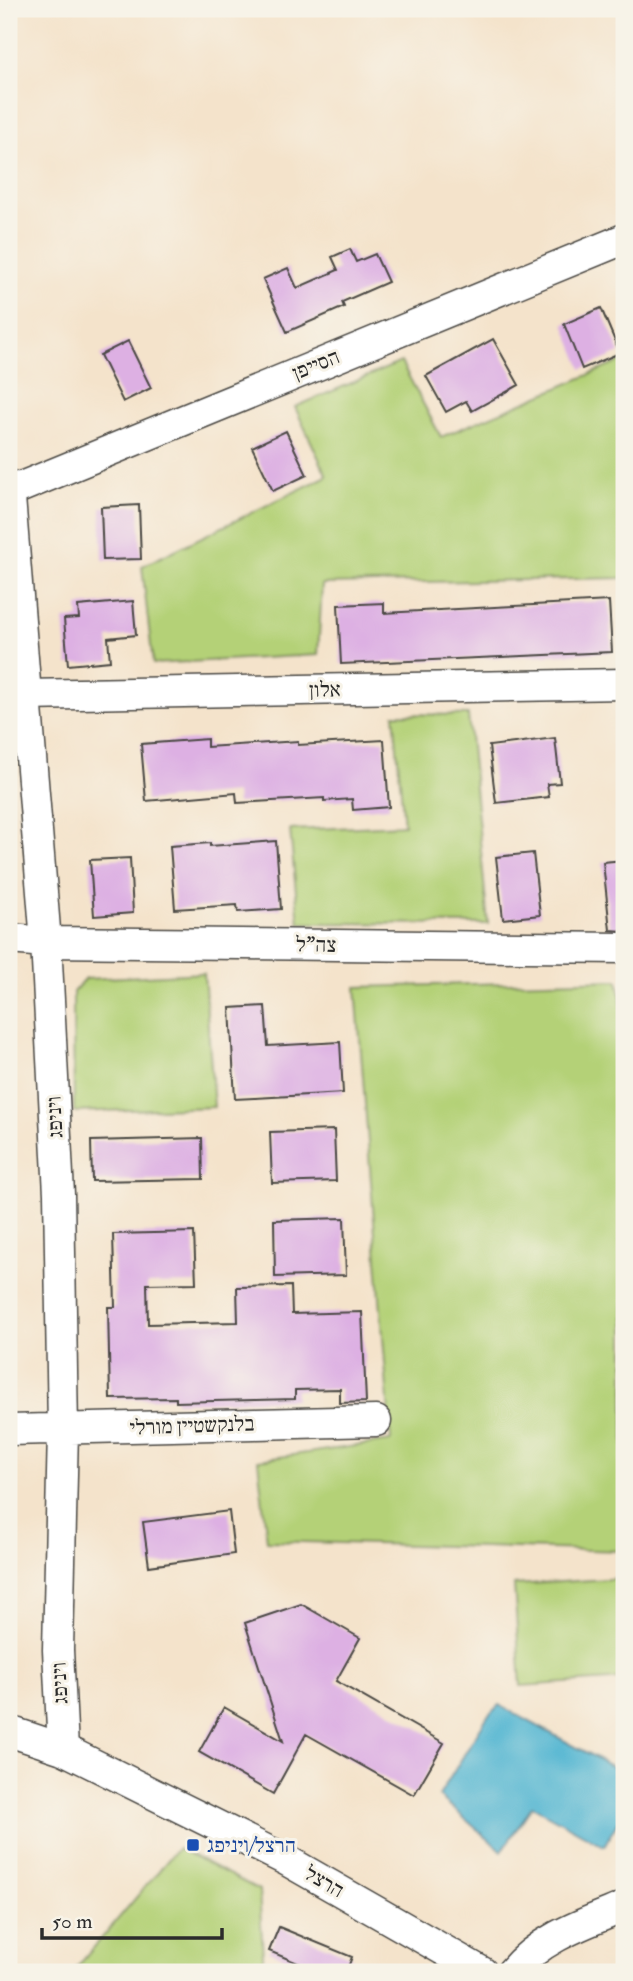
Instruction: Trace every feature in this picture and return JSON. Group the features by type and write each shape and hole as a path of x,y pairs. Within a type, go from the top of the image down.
{"street":[{"name":"הסייפן","path":"9,492 624,239"},
{"name":"ויניפג","path":"9,485 46,942 59,1195 63,1430 58,1650 63,1749"},
{"name":"אלון","path":"26,695 624,684"},
{"name":"צה\"ל","path":"9,939 46,942 624,948"},
{"name":"בלנקשטיין מורלי","path":"9,1430 376,1421"},
{"name":"הרצל","path":"9,1731 63,1749 286,1860 482,1972"},
{"path":"512,1972 521,1962 564,1932 624,1907"}],"green space":[{"path":"624,360 624,578 322,584 318,655 153,664 142,566 327,476 295,407 401,362 441,437"},
{"path":"394,714 468,715 488,924 299,923 290,830 404,825"},
{"path":"204,973 214,1107 74,1112 73,992 85,979"},
{"path":"618,980 624,1017 624,1551 267,1541 258,1460 391,1441 356,987"},
{"path":"624,1578 624,1679 521,1686 514,1585"},
{"path":"178,1848 259,1890 264,1972 73,1972"}],"water":[{"path":"499,1705 624,1773 624,1811 604,1846 532,1806 502,1851 439,1796 487,1717"}],"building":[{"path":"350,249 356,262 375,254 388,282 342,302 344,307 287,332 263,279 288,268 297,288 338,270 332,257"},
{"path":"601,308 620,353 582,369 564,324"},
{"path":"493,339 519,385 472,411 466,401 446,412 426,376"},
{"path":"128,341 151,388 123,402 100,355"},
{"path":"286,431 307,475 273,491 252,447"},
{"path":"139,505 141,559 103,560 101,507"},
{"path":"133,601 136,635 108,638 110,661 68,665 64,619 79,618 78,606"},
{"path":"609,601 612,652 341,664 338,605 384,603 384,613"},
{"path":"555,738 560,783 547,784 549,797 496,803 489,746"},
{"path":"207,739 207,747 298,741 298,745 384,740 389,807 353,810 352,799 324,801 324,798 237,803 236,793 146,801 141,744"},
{"path":"276,841 281,909 238,912 237,905 175,909 170,846"},
{"path":"533,853 540,915 503,919 496,857"},
{"path":"130,858 133,913 94,916 90,860"},
{"path":"624,860 624,931 610,930 603,862"},
{"path":"265,1006 268,1046 340,1042 343,1093 235,1099 230,1008"},
{"path":"334,1130 336,1181 272,1183 270,1132"},
{"path":"202,1138 203,1179 92,1181 91,1141"},
{"path":"344,1218 346,1275 275,1277 274,1220"},
{"path":"194,1232 196,1283 147,1284 148,1324 238,1322 237,1287 291,1286 292,1314 362,1312 366,1402 340,1403 340,1389 295,1390 295,1399 176,1402 176,1398 110,1399 108,1307 115,1307 113,1234"},
{"path":"229,1511 234,1554 149,1566 143,1522"},
{"path":"301,1604 360,1638 336,1681 444,1743 414,1795 306,1734 273,1794 199,1752 224,1707 283,1741 245,1623"},
{"path":"279,1927 352,1957 346,1972 319,1972 269,1951"}],"place":[{"name":"הרצל/ויניפג","path":"193,1845"}]}
